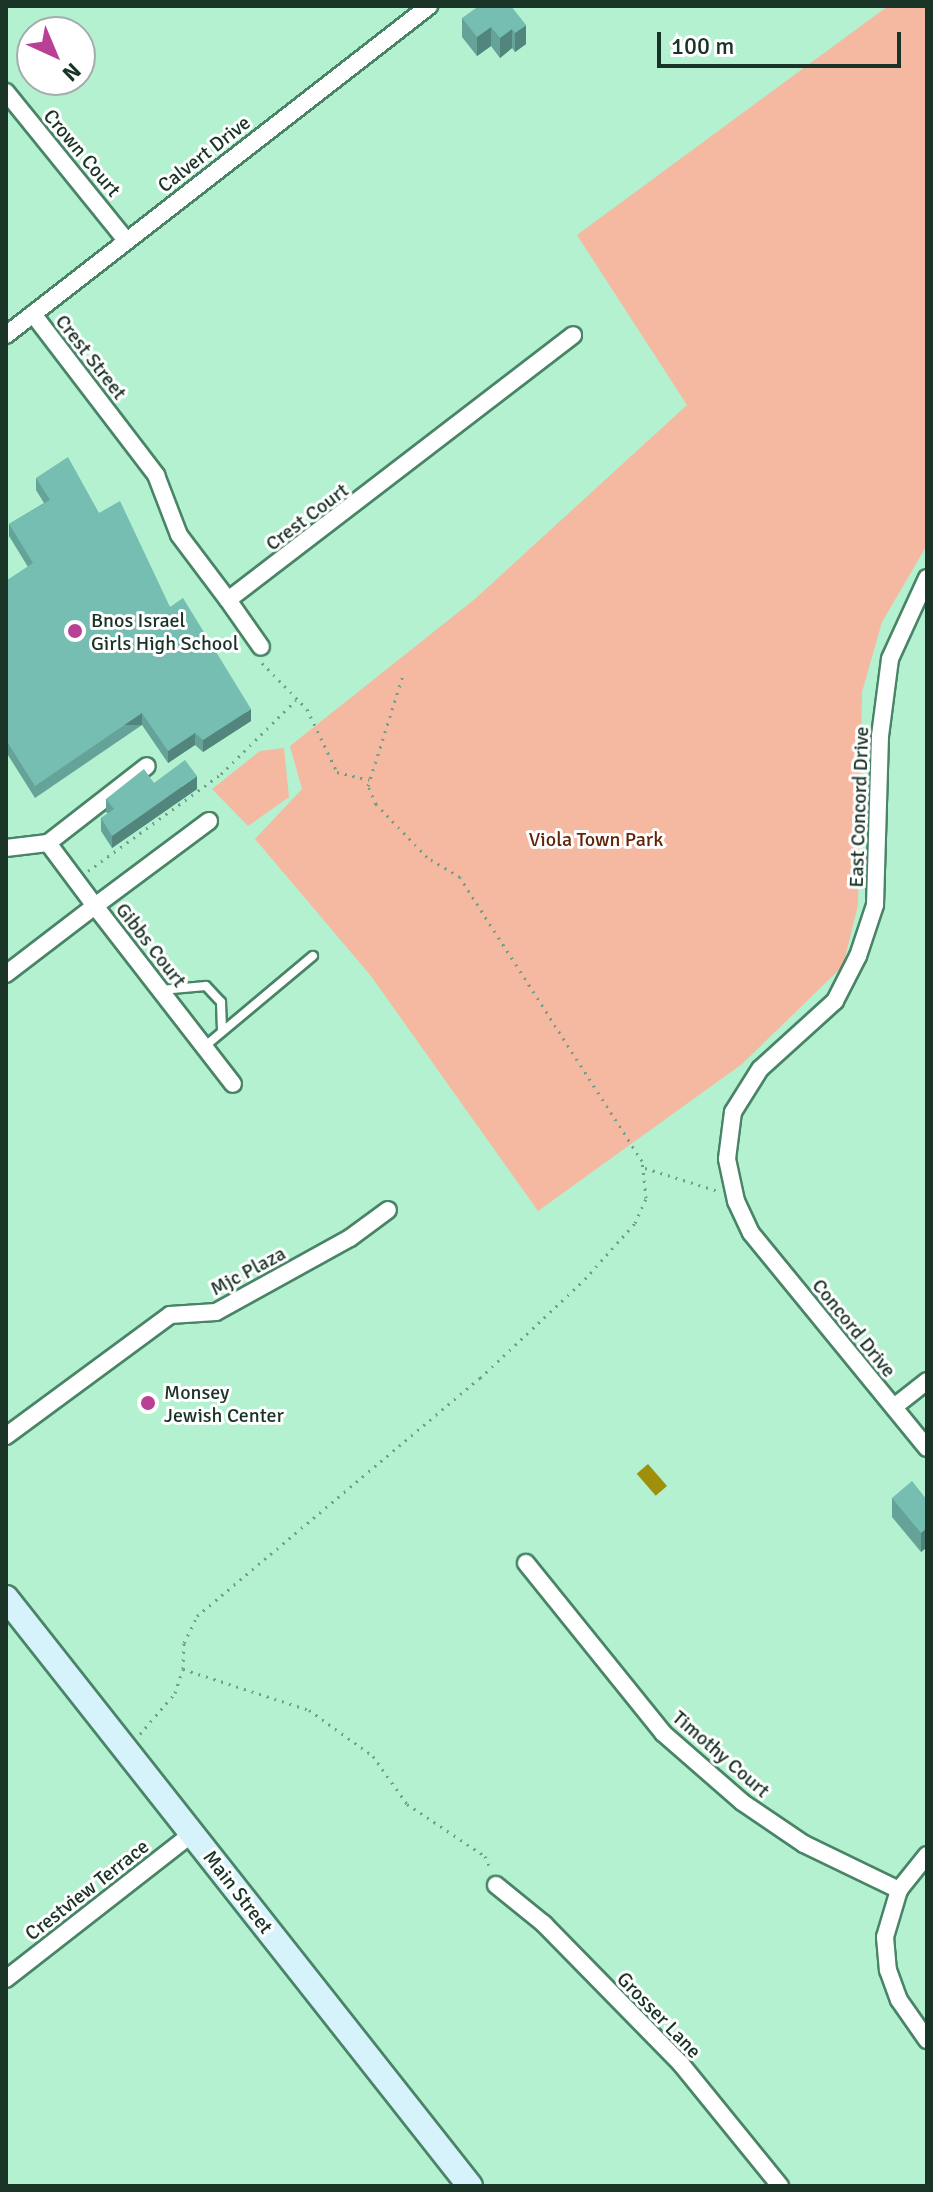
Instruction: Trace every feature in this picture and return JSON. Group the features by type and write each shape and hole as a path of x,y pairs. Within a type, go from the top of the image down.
{"main road":[{"name":"Main Street","path":"6,1598 468,2185"}],"street":[{"name":"Calvert Drive","path":"6,335 429,6"},
{"name":"Crown Court","path":"6,92 126,240"},
{"name":"Crest Street","path":"33,314 156,475 179,535 228,600"},
{"name":"Crest Court","path":"228,600 573,335"},
{"name":"East Concord Drive","path":"751,1233 733,1188 727,1159 733,1112 760,1069 835,1001 858,956 875,905 880,736 890,659 927,578"},
{"path":"228,600 261,647"},
{"path":"6,848 48,843 147,766"},
{"name":"Gibbs Court","path":"209,821 95,906 233,1084"},
{"path":"6,974 95,906 78,879 48,843"},
{"name":"Mjc Plaza","path":"6,1436 170,1315 216,1312 350,1238 388,1210"},
{"name":"Concord Drive","path":"751,1233 927,1448"},
{"path":"894,1407 927,1381"},
{"name":"Timothy Court","path":"526,1563 663,1733 742,1802 804,1844 899,1890"},
{"name":"Crestview Terrace","path":"6,1979 193,1833"},
{"path":"927,1855 899,1890 885,1937 888,1970 899,2000 927,2040"},
{"name":"Grosser Lane","path":"496,1885 544,1924 681,2064 780,2186"}],"lane":[{"path":"204,1047 313,956"},
{"path":"160,990 206,986 221,1002 222,1031"}],"path":[{"path":"261,647 263,666 307,709 337,772 370,780"},
{"path":"137,1738 175,1693 183,1669 184,1643 197,1616 480,1378 595,1268 635,1223 646,1198 645,1168 460,877 427,857 376,804 370,780 403,675"},
{"path":"78,879 221,774 296,700"},
{"path":"645,1168 715,1191 733,1188"},
{"path":"183,1669 309,1710 373,1756 407,1804 485,1856 496,1885"}],"green space":[{"name":"Viola Town Park","path":"888,6 927,6 927,545 882,622 862,692 858,905 843,966 742,1064 538,1211 371,976 255,839 302,789 290,746 475,599 687,405 577,235"},
{"path":"284,748 289,797 248,826 212,789 260,751"}],"shaded area":[{"path":"648,1464 667,1486 656,1496 637,1474"}],"building":[{"path":"479,6 511,6 526,25 515,33 512,29 500,38 491,27 477,37 462,18"},
{"name":"Bnos Israel Girls High School","path":"68,457 99,513 120,501 170,607 183,598 251,709 203,740 195,733 168,751 142,713 35,786 6,740 6,581 33,563 9,524 50,500 36,478"},
{"path":"185,760 197,776 112,836 101,818 114,809 106,799 144,769 154,783"},
{"path":"912,1481 927,1500 927,1528 921,1533 892,1498"}],"place":[{"name":"Bnos Israel Girls High School","path":"75,631"},
{"name":"Monsey Jewish Center","path":"148,1403"}]}
